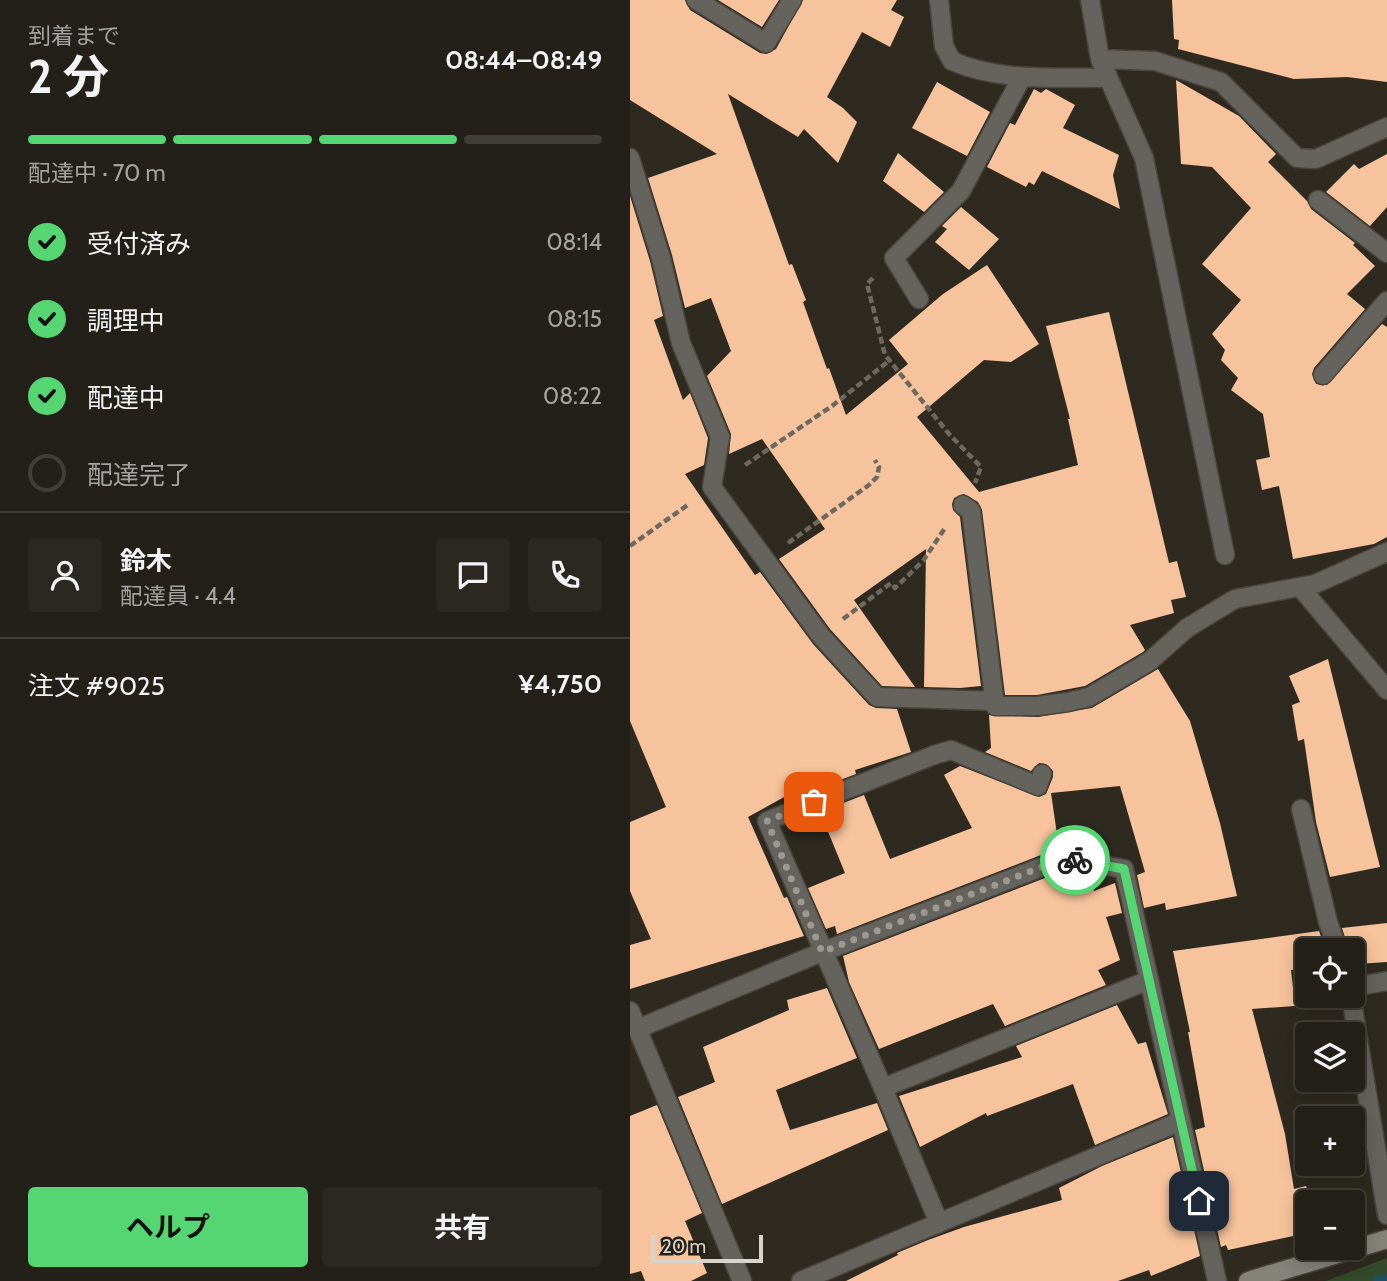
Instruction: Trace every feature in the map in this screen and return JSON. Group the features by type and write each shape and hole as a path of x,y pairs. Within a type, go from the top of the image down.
{"street":[{"path":"696,0 766,43 792,0"},
{"path":"939,0 944,46 952,61 972,70 1022,77 1107,78"},
{"path":"1090,0 1100,59 1144,158 1225,555"},
{"path":"1100,59 1155,61 1221,82 1297,158 1316,159 1387,127"},
{"path":"919,299 894,258 961,191 1022,77"},
{"path":"630,158 661,258 681,343 720,437 712,487 821,636 877,697 995,701"},
{"path":"1318,200 1387,253"},
{"path":"1323,375 1387,301"},
{"path":"967,508 995,706 1038,706 1090,697 1150,661 1187,628 1235,598 1315,584 1387,552"},
{"path":"1300,587 1387,690"},
{"path":"939,1223 767,821 951,750 1038,786 1042,774"},
{"path":"1301,809 1334,938"},
{"path":"637,1029 822,952 1065,858 1124,869 1217,1281"},
{"path":"883,1088 1149,980"},
{"path":"1365,985 1387,981"},
{"path":"1354,1008 1387,1214"},
{"path":"630,1011 742,1281"},
{"path":"801,1281 1181,1121"},
{"path":"1248,1281 1387,1239"}],"path":[{"path":"821,636 891,583 895,588 923,561 925,555 967,508 970,492 980,474 981,467 949,434 885,355 867,284 894,258"},
{"path":"630,546 712,487 832,407 890,360"},
{"path":"796,537 869,485 877,477 879,467 875,460"}],"green space":[{"path":"1387,1258 1387,1281 1326,1281"}],"building":[{"path":"630,0 685,0 690,10 760,53 766,54 776,49 803,0 897,0 891,10 904,17 890,47 862,32 827,97 857,122 838,163 804,129 798,137 728,94 789,265 792,264 806,300 803,302 827,369 829,368 846,415 908,364 889,340 943,294 987,265 1039,344 1011,362 984,360 917,417 979,492 1078,465 1070,419 1046,326 1109,312 1169,563 1177,561 1186,597 1171,600 1174,613 1130,625 1145,650 1143,652 1085,686 1037,695 1005,695 982,510 978,502 964,494 954,498 952,504 953,510 960,517 981,686 924,687 926,549 854,600 915,687 882,686 830,629 779,559 825,529 762,439 729,454 731,434 707,376 731,351 711,298 685,308 648,178 717,154 630,100"},
{"path":"718,0 779,0 762,27"},
{"path":"1172,0 1387,0 1387,82 1347,77 1294,79 1178,49 1179,40 1174,39"},
{"path":"1176,80 1239,116 1276,154 1268,162 1307,201 1311,209 1355,243 1353,245 1375,266 1347,294 1365,309 1314,368 1312,374 1316,384 1327,385 1382,324 1387,327 1387,537 1374,544 1293,559 1279,486 1262,490 1256,460 1270,457 1263,414 1231,390 1238,378 1221,360 1225,350 1212,334 1241,300 1202,264 1251,208 1212,167 1181,164"},
{"path":"937,82 990,112 967,156 912,128"},
{"path":"1034,89 1041,93 1046,89 1075,105 1063,128 1119,155 1113,175 1120,209 1042,171 1034,185 1029,182 1026,187 987,167 1010,123 1015,125"},
{"path":"898,153 944,192 924,212 883,181"},
{"path":"1387,154 1387,207 1370,226 1326,192 1354,164 1359,169"},
{"path":"630,196 663,316 654,320 683,400 690,393 708,438 704,465 685,474 755,575 760,572 813,644 869,705 897,709 911,752 855,770 856,774 811,791 808,784 748,817 804,936 630,989 630,945 651,939 630,891 630,822 666,807 630,721"},
{"path":"961,207 999,239 969,270 935,242 947,229 942,226"},
{"path":"1328,659 1380,867 1330,877 1316,822 1304,739 1298,741 1292,705 1300,702 1289,676"},
{"path":"1158,669 1190,721 1220,823 1237,896 1166,910 1165,903 1144,908 1137,875 1145,872 1120,786 1051,793 1059,848 837,934 835,926 826,929 808,888 845,873 820,812 864,795 890,859 972,828 944,775 960,766 1039,797 1046,794 1053,777 1053,771 1046,764 1039,763 1031,771 985,752 991,748 989,715 1038,717 1092,708"},
{"path":"1063,871 1065,886 1089,878 1094,891 1115,883 1122,913 1106,917 1120,960 1098,970 1106,985 1005,1026 993,1004 879,1049 849,982 843,956"},
{"path":"1387,923 1387,962 1365,963 1365,938 1345,938 1342,928"},
{"path":"1319,931 1322,938 1295,938 1295,969 1291,970 1295,1006 1252,1009 1285,1134 1294,1189 1306,1186 1308,1190 1295,1190 1295,1236 1228,1250 1226,1245 1221,1247 1195,1130 1205,1127 1190,1032 1173,951"},
{"path":"827,988 857,1058 776,1090 790,1130 877,1103 888,1130 722,1204 678,1097 715,1082 703,1047 789,1010 787,1000"},
{"path":"1117,1005 1138,1044 1146,1042 1168,1114 1095,1145 1073,1084 987,1116 986,1113 920,1147 899,1096 1022,1057 1016,1046"},
{"path":"657,1105 702,1213 685,1221 707,1273 691,1281 645,1281 641,1271 630,1274 630,1116"},
{"path":"1173,1137 1200,1256 1151,1276 1149,1270 1118,1281 846,1281 898,1255 897,1253 928,1240 964,1227 1062,1200 1059,1188 1102,1166"}],"waterway":[{"path":"1378,1281 1387,1279"}],"way so far":[{"path":"814,802 767,821 822,952 1065,858 1075,860"}],"route":[{"path":"1075,860 1124,869 1199,1201"}]}
